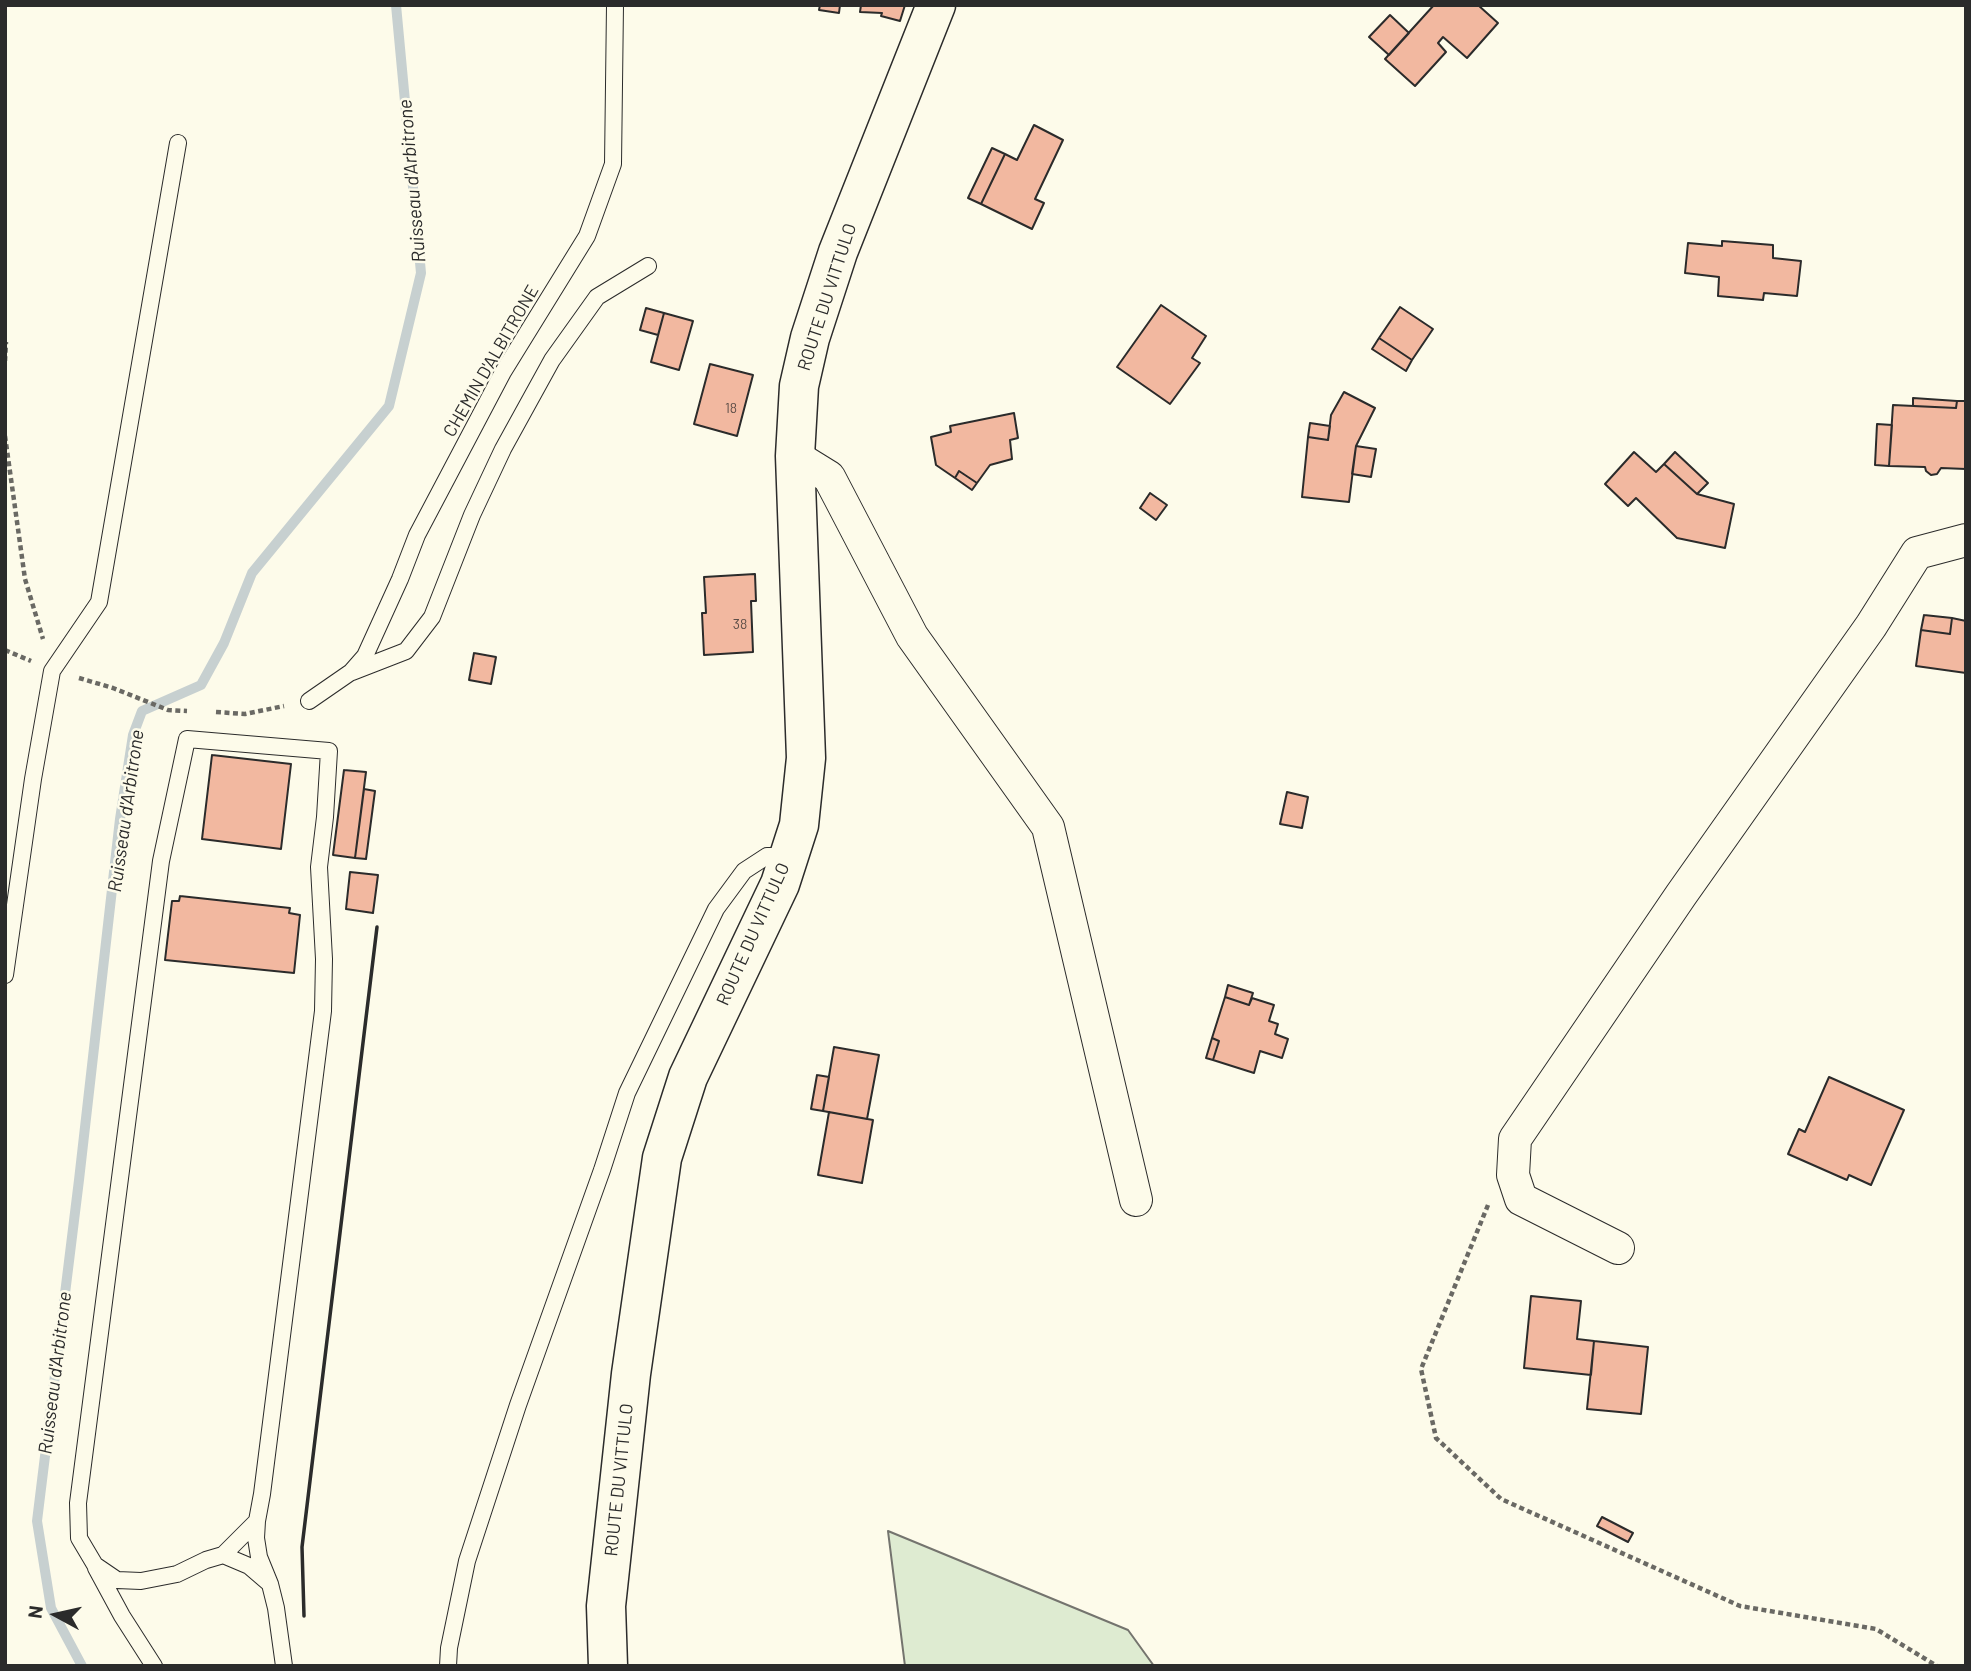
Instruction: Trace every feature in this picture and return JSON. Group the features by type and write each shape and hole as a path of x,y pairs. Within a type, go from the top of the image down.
{"street":[{"name":"ROUTE DU VITTULO","path":"608,1666 606,1606 631,1374 662,1158 688,1077 779,884 799,825 806,758 795,456 799,386 810,338 838,252 936,5"},
{"path":"795,456 829,477 912,636 1048,827 1136,1200"},
{"path":"1618,1248 1521,1199 1513,1175 1515,1139 1681,895 1871,626 1917,553 1966,540"}],"lane":[{"name":"CHEMIN D'ALBITRONE","path":"309,701 351,672 365,656 417,535 503,372 587,236 613,164 615,5"},
{"path":"5,975 33,779 52,671 99,602 178,143"},
{"path":"351,672 406,651 432,617 472,515 552,360 597,297 648,266"},
{"path":"153,1666 79,1538 78,1503 160,861 187,739 329,751 319,867 324,959 323,1011 256,1538 276,1608 284,1666"},
{"path":"447,1666 467,1561 518,1405 627,1093 716,909 744,870 767,856 788,856"},
{"path":"94,1565 117,1580 141,1581 177,1574 223,1555 257,1521"},
{"path":"223,1555 248,1566 270,1584"}],"path":[{"path":"5,361 6,342"},
{"path":"5,436 25,579 52,671 113,688 168,710 194,711"},
{"path":"206,712 245,714 309,701"},
{"path":"1489,1203 1421,1369 1436,1438 1500,1499 1740,1606 1876,1629 1937,1666"}],"green space":[{"path":"888,1531 1128,1630 1154,1666 905,1666"}],"building":[{"path":"820,5 840,5 839,13 819,10"},
{"path":"861,5 905,5 900,21 881,16 882,13 860,12"},
{"path":"1434,5 1478,5 1498,23 1467,58 1443,37 1438,43 1446,52 1415,86 1385,59"},
{"path":"1390,15 1409,33 1389,55 1369,37"},
{"path":"1034,125 1063,140 1035,199 1044,203 1032,229 981,204 1005,154 1017,160"},
{"path":"992,148 1005,154 981,204 968,198"},
{"path":"1722,241 1773,245 1773,258 1801,261 1797,296 1764,293 1763,300 1718,296 1719,277 1685,273 1688,243 1722,246"},
{"path":"1161,305 1206,336 1192,358 1200,363 1170,404 1117,367"},
{"path":"1400,307 1433,329 1412,360 1379,338"},
{"path":"646,308 664,313 658,335 640,330"},
{"path":"664,313 693,321 679,370 651,362"},
{"path":"1379,338 1412,360 1406,371 1372,349"},
{"path":"710,364 753,375 737,436 694,424"},
{"path":"1344,392 1375,408 1356,446 1349,502 1302,497 1308,437 1328,440 1331,415"},
{"path":"1913,398 1957,401 1956,408 1913,406"},
{"path":"1957,401 1966,401 1966,469 1941,468 1937,474 1931,475 1925,467 1889,466 1893,405 1956,408"},
{"path":"1014,413 1018,438 1010,440 1012,459 990,465 977,483 959,471 955,478 936,465 931,437 951,432 950,426"},
{"path":"1310,423 1330,426 1328,440 1308,437"},
{"path":"1877,424 1892,425 1889,466 1875,465"},
{"path":"1356,446 1376,449 1371,477 1352,474"},
{"path":"1634,452 1656,472 1664,464 1697,494 1734,504 1725,548 1677,538 1636,498 1628,506 1605,484"},
{"path":"1675,452 1708,483 1697,494 1664,464"},
{"path":"959,471 977,483 972,490 955,478"},
{"path":"1150,493 1167,505 1156,520 1140,508"},
{"path":"755,574 756,601 751,601 753,652 704,655 704,577"},
{"path":"1924,615 1952,618 1950,634 1921,630"},
{"path":"1952,618 1966,621 1966,673 1916,666 1921,630 1950,634"},
{"path":"474,653 496,657 491,684 469,680"},
{"path":"212,755 291,764 281,849 202,839"},
{"path":"344,770 366,772 355,858 333,855"},
{"path":"364,789 375,791 366,859 355,858"},
{"path":"1287,792 1308,797 1302,828 1280,824"},
{"path":"350,872 378,875 373,913 346,909"},
{"path":"180,896 290,908 289,913 300,915 294,973 165,960 172,901 179,901"},
{"path":"1228,985 1253,993 1249,1005 1225,997"},
{"path":"1225,997 1249,1005 1252,998 1274,1005 1269,1021 1278,1024 1275,1034 1288,1039 1282,1058 1260,1051 1254,1073 1213,1060 1219,1041 1212,1038"},
{"path":"1212,1038 1219,1041 1213,1060 1206,1058"},
{"path":"834,1047 879,1055 867,1119 823,1111"},
{"path":"817,1075 829,1077 823,1111 811,1109"},
{"path":"1829,1077 1904,1110 1871,1185 1849,1175 1847,1180 1788,1154 1799,1129 1805,1132"},
{"path":"829,1112 873,1120 862,1183 818,1175"},
{"path":"1531,1296 1581,1301 1577,1339 1594,1341 1591,1375 1524,1368"},
{"path":"1594,1341 1648,1347 1641,1414 1587,1409"},
{"path":"1602,1517 1633,1533 1628,1542 1597,1526"}],"waterway":[{"name":"Ruisseau d'Arbitrone","path":"82,1666 51,1608 37,1521 120,819 133,735 142,711 201,685 224,643 252,573 389,406 421,273 396,5"}],"wall":[{"path":"304,1616 302,1547 377,927"}]}
